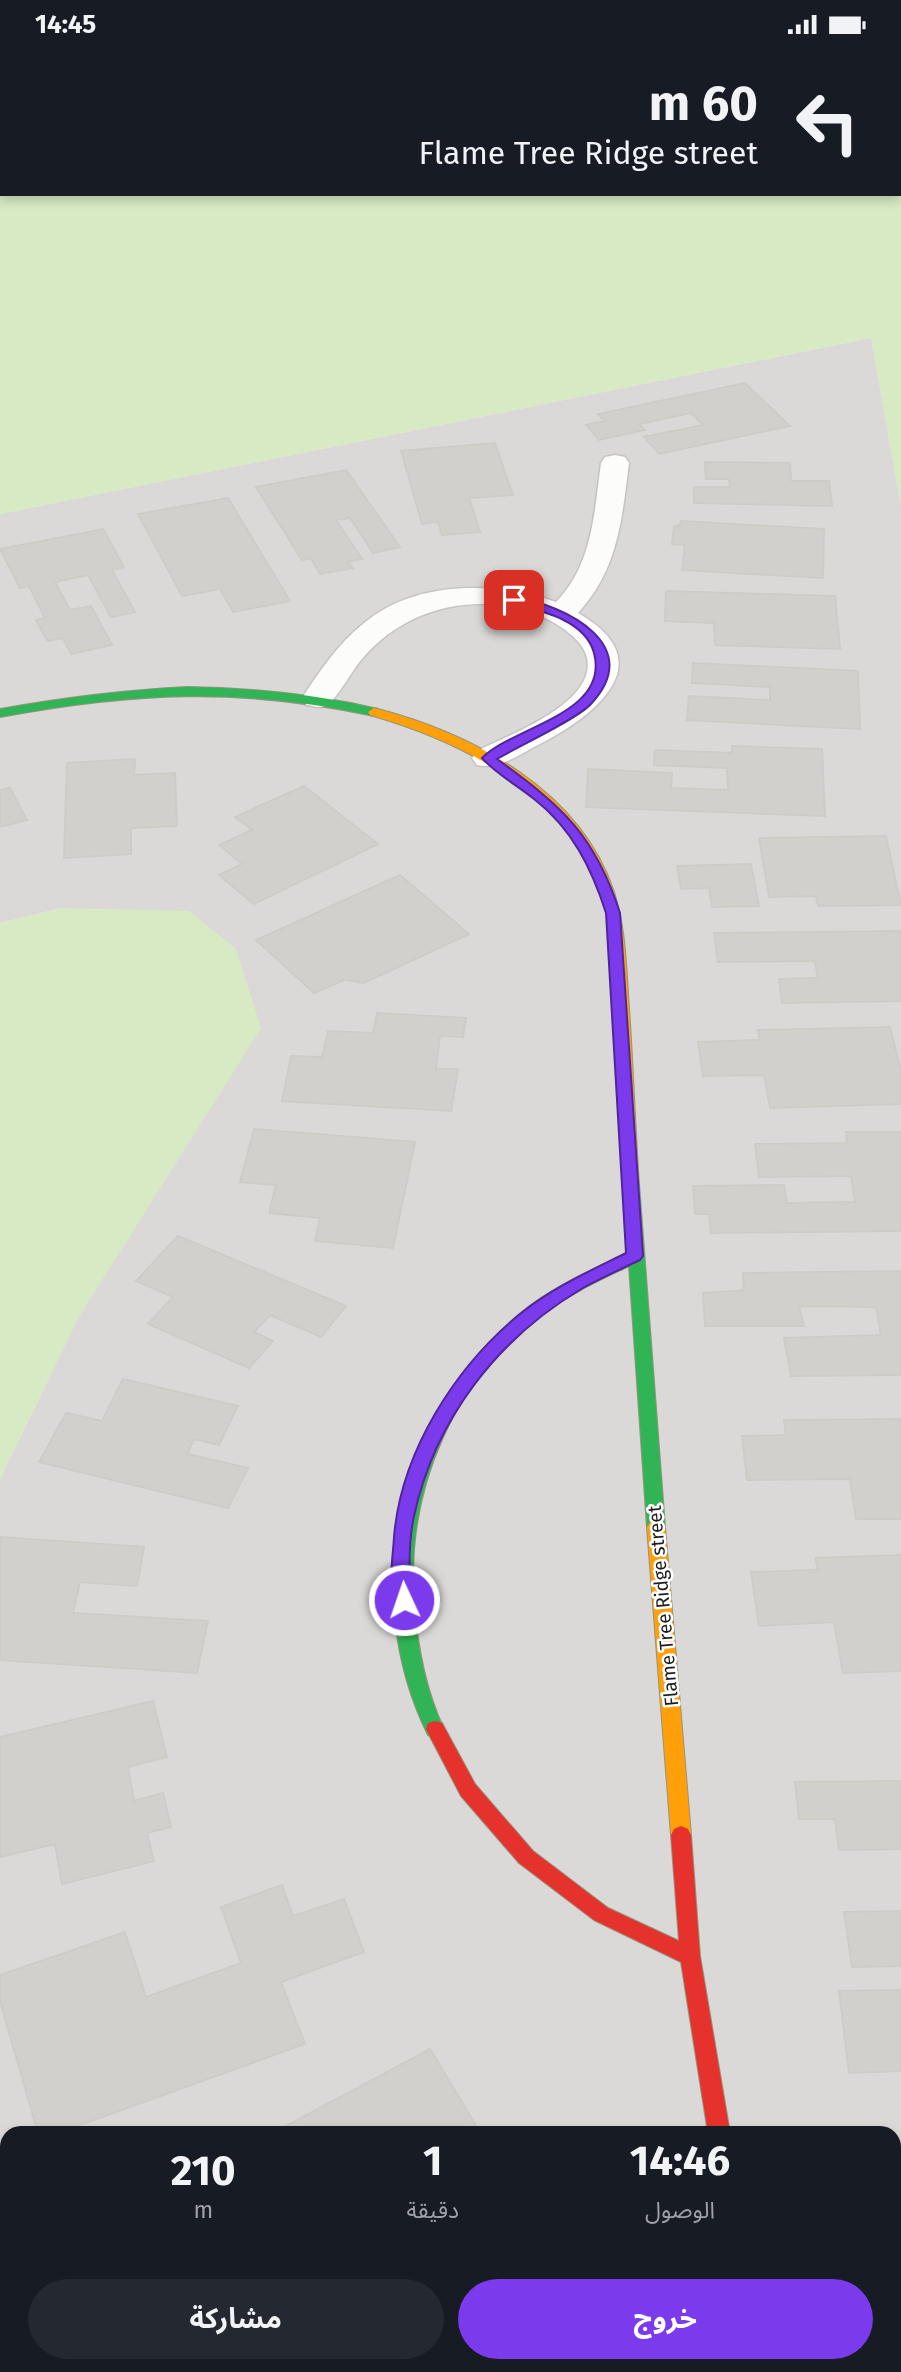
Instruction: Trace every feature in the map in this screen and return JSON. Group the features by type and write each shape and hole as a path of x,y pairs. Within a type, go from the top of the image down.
{"street":[{"path":"561,614 584,590 598,565 615,463"},
{"path":"317,698 373,629 396,614 427,603 461,597 497,598 531,603 561,614 584,629 599,646 604,666 599,686 583,704 488,758"},
{"name":"Flame Tree Ridge street","path":"0,713 81,699 161,690 240,690 317,698 408,722 450,738 488,758 541,797 582,843 602,877 613,913 635,1256 691,1956 718,2126"},
{"path":"635,1256 578,1284 526,1318 483,1360 448,1407 422,1460 405,1518 401,1579 410,1642 428,1717 468,1790 526,1857 601,1914 691,1956"}],"shaded area":[{"path":"871,338 901,506 901,2126 0,2126 0,1479 77,1320 61,908 0,923 0,514"}],"green space":[{"path":"0,196 901,196 901,506 871,338 0,514"},
{"path":"61,908 189,911 236,949 261,1028 77,1320 0,1479 0,923"}],"building":[{"path":"745,383 790,426 659,454 644,437 703,425 691,413 639,424 645,430 599,440 586,425 605,421 598,414"},
{"path":"495,443 513,495 469,498 480,532 442,535 438,522 422,524 401,451"},
{"path":"705,462 790,463 791,481 829,481 832,506 694,503 694,487 730,487 729,479 706,479"},
{"path":"346,470 400,547 373,553 350,518 336,520 362,559 348,562 353,568 320,574 311,558 302,560 256,487"},
{"path":"228,498 290,601 233,612 220,589 182,596 138,514"},
{"path":"681,521 824,529 823,578 682,570 685,545 672,544 674,526 680,525"},
{"path":"103,529 124,567 112,570 135,612 111,617 88,575 55,582 70,610 91,606 112,645 71,654 63,638 47,641 36,620 45,618 29,586 20,588 0,549"},
{"path":"666,591 835,596 840,649 715,645 714,623 665,621"},
{"path":"693,663 858,671 860,729 687,720 689,696 770,700 770,687 692,683"},
{"path":"732,746 822,749 825,816 586,807 588,769 672,773 671,788 728,790 727,768 654,765 655,750 732,753"},
{"path":"135,759 134,775 175,773 177,826 131,828 131,854 64,858 67,763"},
{"path":"304,786 378,844 254,904 219,875 242,864 219,845 252,830 235,817"},
{"path":"10,788 27,820 0,827 0,790"},
{"path":"886,836 901,905 818,906 816,896 769,897 759,838"},
{"path":"751,864 759,906 712,907 709,888 681,889 677,866"},
{"path":"400,875 469,934 364,983 344,980 314,993 256,940"},
{"path":"901,931 901,1001 782,1003 779,979 818,978 815,961 718,962 714,933"},
{"path":"377,1013 466,1018 463,1037 440,1036 436,1069 458,1069 451,1111 282,1101 291,1056 322,1057 328,1031 373,1033"},
{"path":"890,1027 901,1071 901,1104 770,1108 764,1075 703,1076 698,1042 760,1040 758,1030"},
{"path":"254,1129 415,1142 393,1248 315,1241 320,1218 269,1213 276,1185 240,1182"},
{"path":"846,1132 901,1132 901,1231 711,1233 709,1214 695,1214 693,1186 784,1185 787,1203 855,1202 851,1176 759,1177 755,1144 847,1143"},
{"path":"178,1236 346,1306 321,1337 270,1315 254,1332 273,1341 249,1368 148,1324 173,1297 136,1281"},
{"path":"901,1271 901,1375 791,1376 784,1338 881,1335 876,1307 799,1306 804,1326 705,1326 703,1293 744,1290 743,1273"},
{"path":"123,1379 238,1406 219,1445 194,1439 187,1454 248,1468 228,1508 39,1462 66,1413 102,1421"},
{"path":"901,1419 901,1519 856,1519 850,1479 747,1480 742,1436 786,1435 784,1420"},
{"path":"0,1537 144,1547 137,1586 80,1582 73,1613 208,1621 197,1673 0,1660"},
{"path":"901,1555 901,1671 843,1673 834,1622 759,1626 751,1572 818,1570 815,1558"},
{"path":"153,1701 167,1757 128,1767 134,1801 163,1793 171,1827 147,1833 154,1861 62,1884 55,1844 0,1857 0,1737"},
{"path":"901,1781 901,1849 839,1850 835,1819 799,1819 795,1782"},
{"path":"282,1885 293,1916 344,1899 364,1952 281,1982 305,2044 77,2126 36,2126 0,2001 0,1975 125,1932 146,1997 241,1963 221,1907"},
{"path":"901,1911 901,1966 852,1967 844,1912"},
{"path":"901,1990 901,2071 849,2073 839,1991"},
{"path":"430,2049 476,2126 286,2126"}],"traffic: fast":[{"path":"0,713 95,697 187,691 280,695 374,712"},
{"path":"631,1184 656,1527"},
{"path":"435,1729 423,1703 412,1660 403,1573 406,1531 413,1491 426,1453 466,1382 493,1350 525,1319 564,1292 635,1256"}],"traffic: slow":[{"path":"374,712 445,736 512,773 543,797 569,825 590,855 611,904 616,935 631,1184"},
{"path":"656,1527 681,1835"}],"traffic: jam":[{"path":"435,1729 468,1790 526,1857 601,1914 690,1956"},
{"path":"681,1835 690,1956 718,2126"}],"route":[{"path":"404,1600 401,1579 405,1518 422,1460 448,1407 483,1360 526,1318 578,1284 635,1256 618,951 613,913 602,877 582,843 541,797 488,758 583,704 599,686 604,666 599,646 584,629 561,614 514,600"}]}
